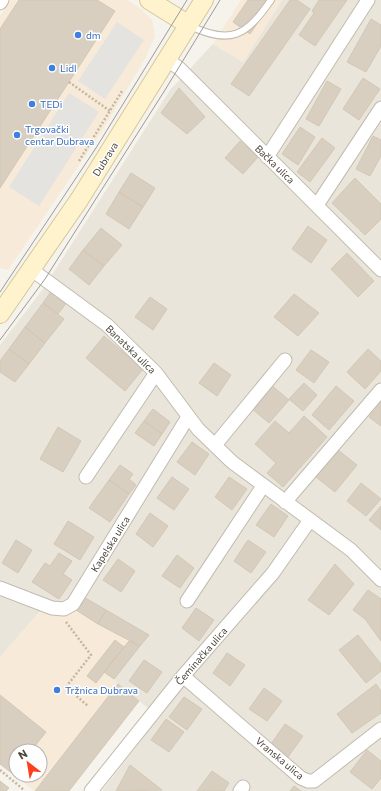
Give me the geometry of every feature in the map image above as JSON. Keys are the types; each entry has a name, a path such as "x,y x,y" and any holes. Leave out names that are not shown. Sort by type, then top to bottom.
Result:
{"main road":[{"path":"149,0 189,25"},
{"name":"Dubrava","path":"0,314 32,270 106,158 204,0"}],"street":[{"path":"267,157 368,0"},
{"name":"Bačka ulica","path":"167,60 182,71 381,270"},
{"path":"317,205 381,108"},
{"name":"Banatska ulica","path":"32,270 107,325 156,373 188,417 215,445 263,486 351,550 381,580"},
{"path":"215,445 285,360"},
{"path":"86,477 156,373"},
{"path":"285,502 381,390"},
{"name":"Kapelska ulica","path":"56,609 64,609 73,604 188,417"},
{"path":"187,601 263,486"},
{"name":"Čeminačka ulica","path":"91,791 183,676 273,573 310,520"},
{"path":"0,588 56,609"},
{"name":"Vranska ulica","path":"183,676 301,778 308,781 314,781 381,729"}],"lane":[{"path":"189,25 207,34 220,37 238,33 252,24 270,0"}],"path":[{"path":"69,82 110,110"},
{"path":"79,161 122,91"},
{"path":"56,609 91,655 66,687 88,706"},
{"path":"0,770 24,790"}],"shaded area":[{"path":"11,0 127,0 141,9 152,20 155,36 145,59 102,131 8,270 0,268 0,16"},
{"path":"241,0 282,0 243,62 213,44"},
{"path":"282,0 381,0 381,791 102,791 159,717 118,684 114,679 148,635 66,604 50,600 0,657 0,345 43,289 170,90 213,44 243,62"},
{"path":"117,22 144,40 105,99 78,81"},
{"path":"69,93 99,112 39,206 9,187"},
{"name":"Tržnica Dubrava","path":"82,596 149,635 114,679 118,684 48,773 48,743 37,743 46,732 0,695 0,657 40,612 65,613"},
{"name":"Tržnica Dubrava","path":"24,783 40,783 34,791"}],"building":[{"name":"Trgovački centar Dubrava","path":"19,0 97,0 115,11 0,188 0,29"},
{"path":"248,0 273,0 250,34 233,22"},
{"path":"290,0 297,0 310,9 249,96 231,84"},
{"path":"319,0 347,0 315,46 299,35 314,13 312,11"},
{"path":"371,19 381,25 381,46 366,72 347,62"},
{"path":"363,78 380,89 359,120 343,109"},
{"path":"327,81 341,89 319,126 306,119"},
{"path":"179,88 205,117 187,134 161,113"},
{"path":"300,127 315,137 298,165 282,154"},
{"path":"373,136 381,140 381,156 370,176 356,169"},
{"path":"322,138 335,148 310,182 297,172"},
{"path":"240,141 258,157 243,174 225,158"},
{"path":"131,173 155,188 143,207 119,192"},
{"path":"355,178 381,204 381,219 365,235 332,203"},
{"path":"119,192 143,207 129,229 106,214"},
{"path":"308,226 327,240 311,263 292,249"},
{"path":"101,228 122,245 104,266 83,250"},
{"path":"83,250 104,266 89,285 69,269"},
{"path":"347,253 374,281 358,297 331,269"},
{"path":"52,290 67,302 58,314 43,303"},
{"path":"294,294 319,313 298,336 274,317"},
{"path":"150,297 167,309 153,330 135,317"},
{"path":"43,303 64,319 45,343 25,327"},
{"path":"25,327 45,343 29,364 9,349"},
{"path":"104,336 143,369 125,391 86,358"},
{"path":"9,349 29,364 15,382 0,372 0,361"},
{"path":"368,349 381,361 381,371 365,389 347,372"},
{"path":"311,350 329,362 314,383 296,370"},
{"path":"214,363 231,375 217,396 199,383"},
{"path":"304,383 317,395 303,411 289,399"},
{"path":"270,384 289,400 269,423 251,408"},
{"path":"336,386 354,401 329,430 312,415"},
{"path":"381,402 381,426 369,417"},
{"path":"153,409 170,422 162,434 144,421"},
{"path":"304,416 327,437 283,487 267,473 276,463 255,444 275,421 289,433"},
{"path":"144,421 162,434 154,446 135,433"},
{"path":"58,427 81,441 63,472 40,459"},
{"path":"192,442 209,454 195,475 177,462"},
{"path":"338,450 357,465 335,492 316,477"},
{"path":"120,465 133,474 129,479 136,485 129,494 109,480"},
{"path":"172,477 189,489 174,510 157,498"},
{"path":"229,477 247,489 232,510 215,497"},
{"path":"109,480 129,494 110,522 89,508"},
{"path":"361,483 381,499 366,516 347,501"},
{"path":"271,504 288,516 274,537 256,525"},
{"path":"381,506 381,530 369,520"},
{"path":"150,513 168,526 153,547 136,534"},
{"path":"68,521 94,537 80,560 54,544"},
{"path":"16,540 32,550 18,573 2,563"},
{"path":"248,540 266,552 251,573 234,561"},
{"path":"59,553 72,561 63,574 72,580 59,599 32,582 45,563 50,566"},
{"path":"177,555 194,568 180,588 162,576"},
{"path":"118,559 135,571 121,592 103,580"},
{"path":"335,564 354,584 329,615 308,600"},
{"path":"368,590 381,599 381,641 365,619 353,610"},
{"path":"82,596 106,610 98,624 73,608"},
{"path":"196,608 214,620 199,641 182,628"},
{"path":"106,610 149,635 140,646 98,624"},
{"path":"358,635 381,664 381,671 366,683 339,650"},
{"path":"115,640 124,647 96,683 87,676"},
{"path":"129,641 140,646 114,679 104,672"},
{"path":"227,653 245,665 230,686 213,673"},
{"path":"144,660 162,672 147,693 129,681"},
{"path":"118,684 139,701 69,791 35,791 41,783 48,783 48,774"},
{"path":"376,684 381,691 381,713 352,733 337,714"},
{"path":"264,688 282,701 267,721 249,709"},
{"path":"0,695 46,732 37,743 8,743 8,770 0,764"},
{"path":"184,697 202,709 187,730 169,717"},
{"path":"166,719 184,732 169,752 151,740"},
{"path":"285,724 303,736 288,757 271,744"},
{"path":"367,750 381,761 381,778 372,789 350,772"},
{"path":"130,765 162,790 116,791"},
{"path":"212,771 229,783 224,791 197,791"},
{"path":"0,781 9,788 6,791 0,791"},
{"path":"294,786 301,791 290,791"}],"tram line":[{"path":"0,292 96,148 187,0"},
{"path":"0,340 45,279 165,90 220,0"}],"place":[{"name":"dm","path":"78,35"},
{"name":"Lidl","path":"52,68"},
{"name":"TEDi","path":"32,104"},
{"name":"Trgovački centar Dubrava","path":"17,135"},
{"name":"Tržnica Dubrava","path":"57,690"}]}
